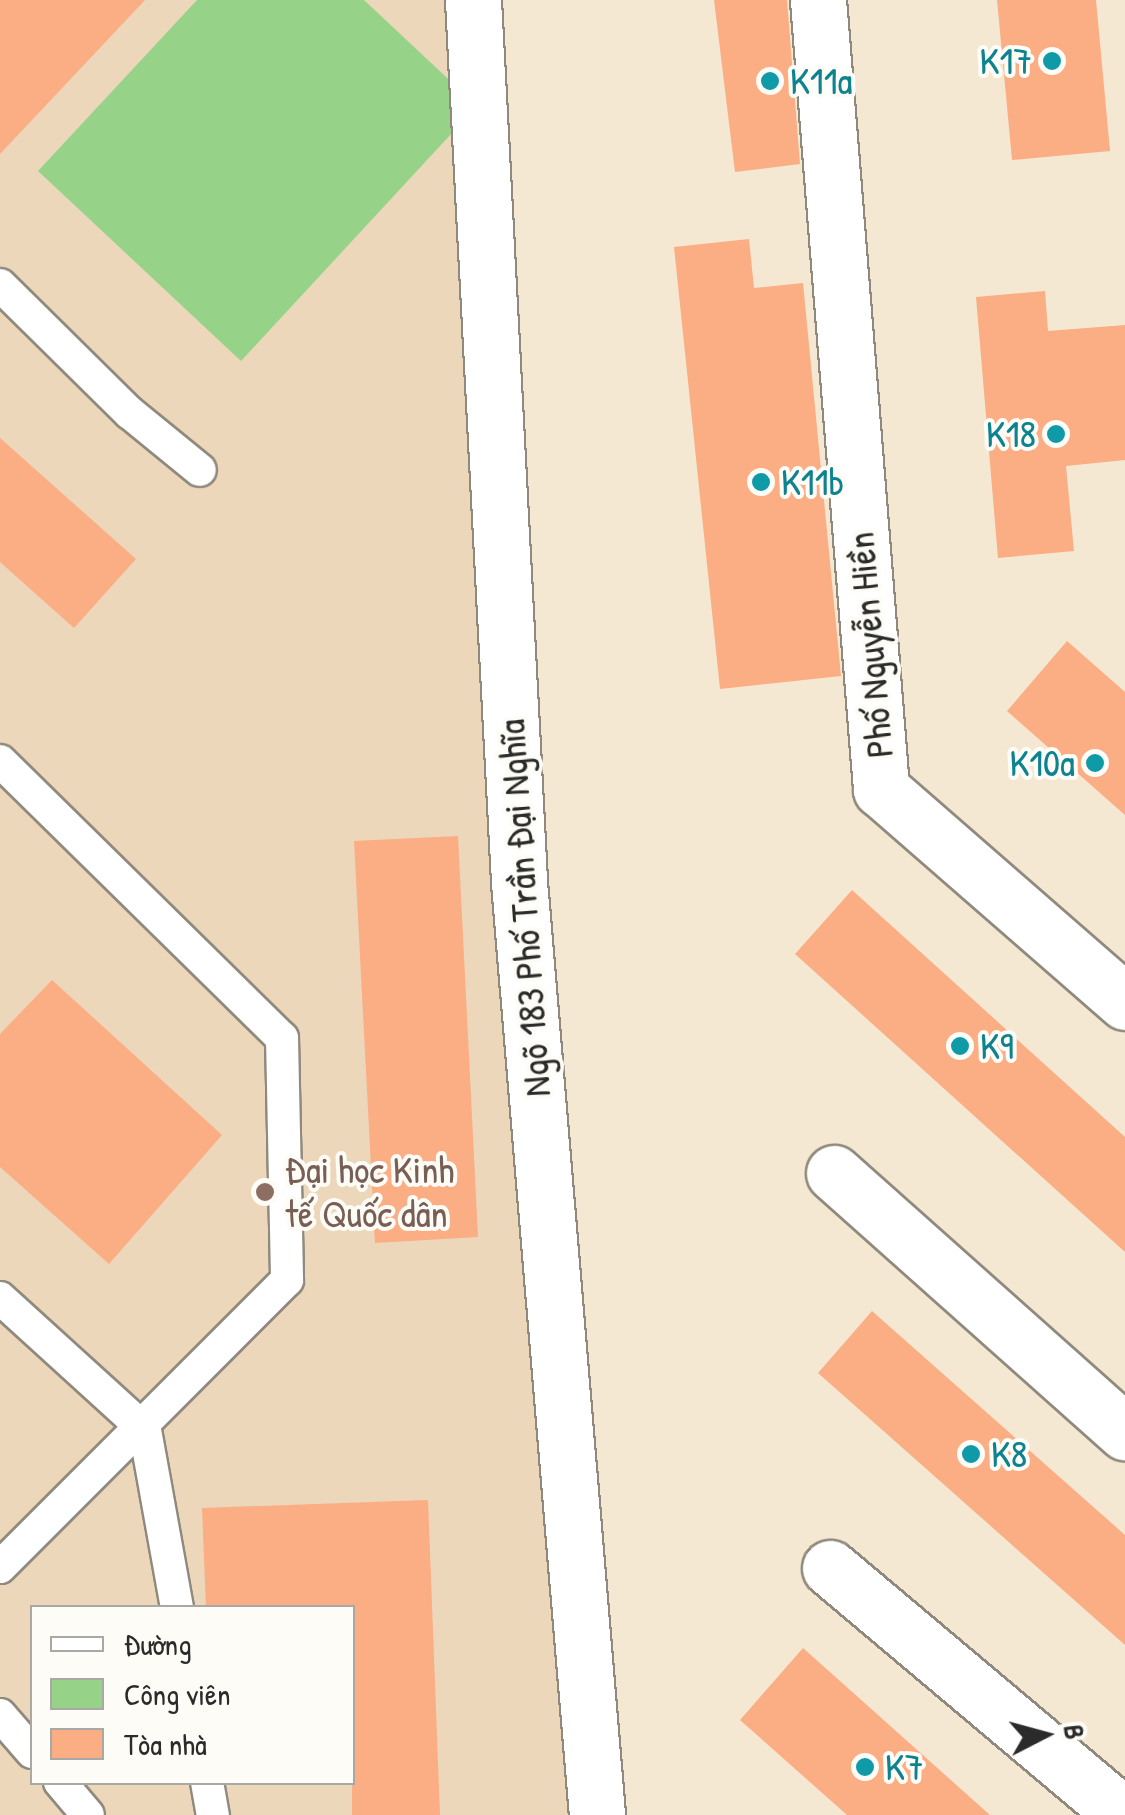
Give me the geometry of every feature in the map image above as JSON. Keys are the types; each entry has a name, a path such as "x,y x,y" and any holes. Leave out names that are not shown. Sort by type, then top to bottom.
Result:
{"street":[{"name":"Ngõ 183 Phố Trần Đại Nghĩa","path":"473,0 519,882 597,1815"},
{"name":"Phố Nguyễn Hiền","path":"818,0 881,789 1125,1002"},
{"path":"834,1173 1125,1432"},
{"path":"830,1568 1123,1815"}],"lane":[{"path":"0,285 130,413 200,470"},
{"path":"0,761 282,1038 287,1280 145,1430 0,1567"},
{"path":"0,1298 145,1430 176,1605"},
{"path":"0,1715 30,1750"},
{"path":"63,1785 88,1815"},
{"path":"208,1785 213,1815"}],"shaded area":[{"name":"Đại học Kinh tế Quốc dân","path":"0,0 451,0 572,1815 0,1815"}],"green space":[{"path":"197,0 364,0 477,106 241,361 38,171"}],"building":[{"path":"0,0 145,0 0,154"},
{"name":"K11a","path":"714,0 787,0 800,164 735,172"},
{"name":"K17","path":"997,0 1096,0 1110,151 1012,160"},
{"name":"K11b","path":"749,239 754,288 803,283 841,676 720,689 674,247"},
{"name":"K18","path":"1045,291 1048,331 1125,325 1125,460 1066,466 1074,551 998,558 976,297"},
{"path":"0,438 136,559 74,628 0,562"},
{"name":"K10a","path":"1067,641 1125,692 1125,815 1007,711"},
{"path":"458,836 478,1237 375,1243 354,841"},
{"name":"K9","path":"852,890 1125,1137 1125,1252 795,954"},
{"path":"52,980 222,1135 109,1264 0,1167 0,1034"},
{"name":"K8","path":"872,1311 1125,1535 1125,1645 818,1373"},
{"path":"428,1500 440,1815 352,1815 355,1605 206,1605 202,1508"},
{"name":"K7","path":"803,1648 990,1815 847,1815 740,1720"}],"place":[{"name":"K17","path":"1052,61"},
{"name":"K11a","path":"770,81"},
{"name":"K18","path":"1056,434"},
{"name":"K11b","path":"761,482"},
{"name":"K10a","path":"1095,763"},
{"name":"K9","path":"960,1046"},
{"name":"Đại học Kinh tế Quốc dân","path":"265,1192"},
{"name":"K8","path":"971,1454"},
{"name":"K7","path":"865,1767"}]}
